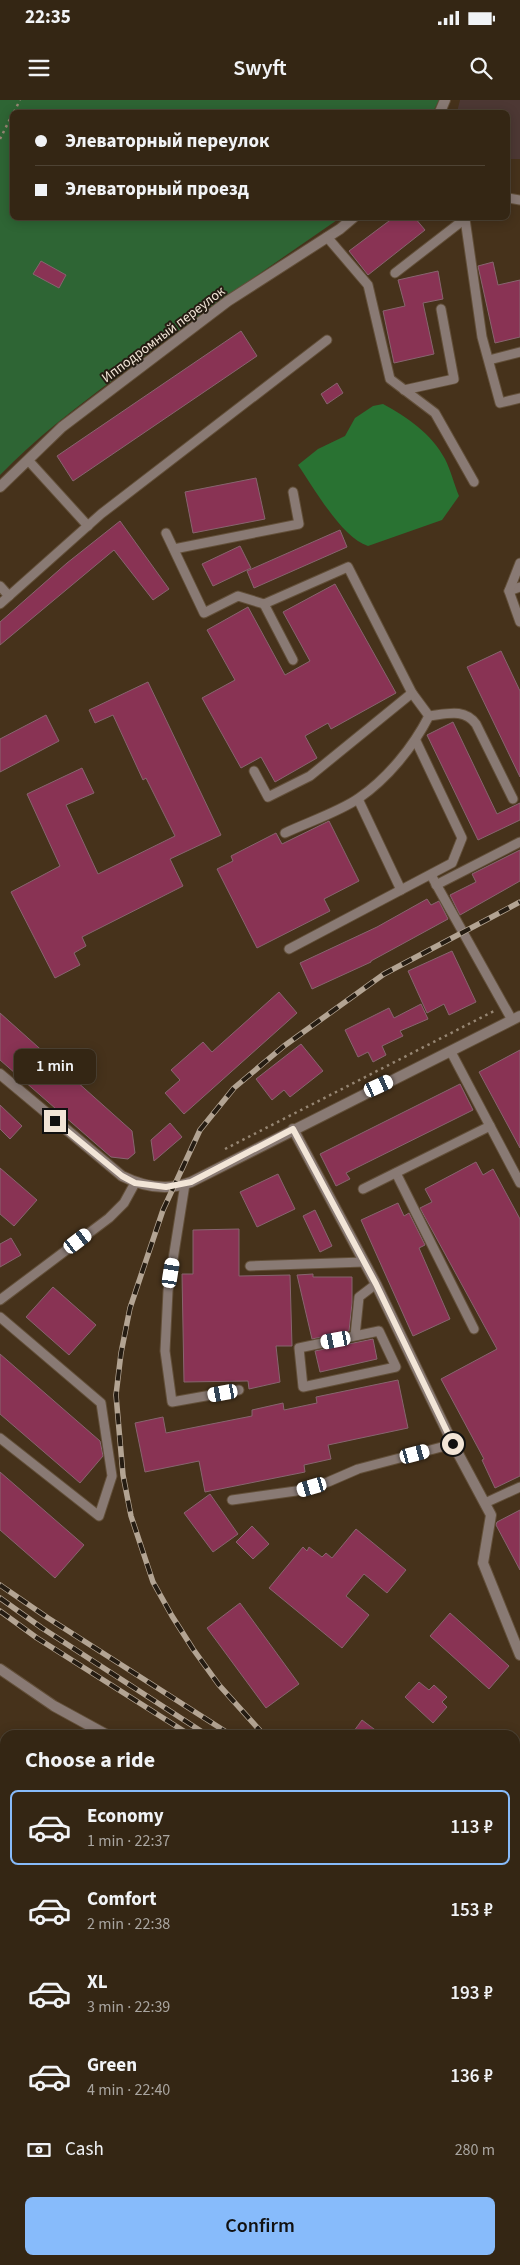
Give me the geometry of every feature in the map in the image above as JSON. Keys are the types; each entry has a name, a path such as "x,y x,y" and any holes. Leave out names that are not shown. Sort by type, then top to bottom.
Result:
{"street":[{"name":"Ипподромный переулок","path":"0,486 62,427 228,301 350,220"},
{"path":"0,1074 110,1168 135,1183 166,1187 185,1184 452,1052 516,1018"},
{"path":"293,1129 376,1284 453,1444 491,1515 483,1563 520,1655"},
{"path":"0,1669 54,1706 98,1730"}],"lane":[{"path":"396,273 463,220"},
{"path":"466,220 482,337 500,404 520,398"},
{"path":"327,237 368,285 390,378 435,414 474,482"},
{"path":"404,390 454,379 441,309"},
{"path":"0,604 88,526 327,340"},
{"path":"489,360 520,352"},
{"path":"28,460 88,526"},
{"path":"174,549 300,524 293,492"},
{"path":"166,532 204,612 238,596 264,604 348,567 412,693 429,716"},
{"path":"520,563 509,590 520,622"},
{"path":"0,586 9,596"},
{"path":"509,590 520,587"},
{"path":"264,604 293,660"},
{"path":"254,771 268,797 310,776 412,693"},
{"path":"429,716 462,713 470,716 476,724 513,799"},
{"path":"285,833 358,799 387,774 416,741 429,716"},
{"path":"289,949 452,863 462,838 416,741"},
{"path":"358,799 401,890"},
{"path":"436,885 520,842"},
{"path":"430,875 504,1006 516,1018"},
{"path":"452,1052 520,1183"},
{"path":"363,1189 490,1126"},
{"path":"396,1173 474,1329"},
{"path":"0,1300 110,1218 124,1203 135,1183"},
{"path":"185,1184 168,1291 165,1351 172,1402 239,1390"},
{"path":"250,1266 364,1262"},
{"path":"355,1336 359,1297 376,1284"},
{"path":"0,1317 101,1403 112,1476 99,1516 0,1438"},
{"path":"379,1331 396,1367 303,1387 299,1348 355,1336 379,1331"},
{"path":"232,1500 296,1491 328,1482 358,1469 453,1444"},
{"path":"485,1503 520,1487"}],"path":[{"path":"0,140 10,120"},
{"path":"223,1150 504,1006"}],"shaded area":[{"path":"460,100 520,100 520,159 510,159 510,110 458,110"}],"green space":[{"path":"0,100 439,100 434,110 10,110 10,220 337,220 144,356 42,436 0,475"},
{"path":"383,404 418,427 440,450 459,496 442,520 368,546 358,541 339,523 320,499 298,465 318,449 345,436 355,418 373,406"}],"building":[{"path":"390,220 417,220 425,230 368,275 349,251"},
{"path":"41,261 66,275 59,288 33,274"},
{"path":"493,262 498,285 520,280 520,337 495,343 478,266"},
{"path":"438,271 443,299 423,303 434,354 394,363 383,311 405,306 398,280"},
{"path":"241,331 257,356 73,481 57,456"},
{"path":"337,383 343,393 327,404 321,394"},
{"path":"256,478 265,519 193,533 185,492"},
{"path":"120,521 169,589 153,600 114,550 0,645 0,622 67,563"},
{"path":"340,530 347,547 254,588 247,571"},
{"path":"240,546 251,568 213,586 202,564"},
{"path":"335,584 396,693 331,729 328,723 305,736 317,758 275,782 261,757 241,768 202,698 235,680 207,630 248,607 285,675 310,661 283,612"},
{"path":"501,651 520,691 520,777 467,667"},
{"path":"148,682 221,835 170,859 183,886 82,937 86,946 74,953 80,965 55,978 11,892 60,866 27,794 82,768 94,793 66,805 98,874 175,836 146,778 143,780 113,715 95,723 89,710"},
{"path":"46,715 59,741 0,772 0,739"},
{"path":"453,722 497,814 520,803 520,820 478,840 427,735"},
{"path":"329,821 359,881 324,899 330,911 257,948 217,869 233,861 231,856 276,833 282,844"},
{"path":"520,850 520,881 460,915 450,895 476,882 472,874"},
{"path":"427,899 431,905 439,901 448,919 371,962 312,989 300,963 377,927"},
{"path":"452,951 476,1002 449,1015 444,1004 427,1013 408,971"},
{"path":"279,992 297,1013 184,1114 165,1093 180,1080 171,1070 203,1042 212,1052"},
{"path":"421,1004 428,1019 400,1031 403,1036 382,1046 386,1055 373,1062 368,1052 358,1057 345,1030 389,1008 394,1018"},
{"path":"0,1013 132,1131 135,1153 128,1159 111,1157 0,1060"},
{"path":"301,1044 323,1071 290,1097 284,1090 272,1100 256,1079"},
{"path":"520,1050 520,1148 479,1072"},
{"path":"460,1084 473,1110 346,1173 350,1179 336,1186 320,1154"},
{"path":"0,1105 22,1126 10,1139 0,1129"},
{"path":"170,1123 182,1137 154,1161 151,1140"},
{"path":"476,1162 483,1175 493,1169 520,1219 520,1476 495,1488 482,1460 484,1459 441,1379 497,1349 420,1208 432,1202 425,1189"},
{"path":"0,1168 37,1200 14,1226 0,1214"},
{"path":"278,1174 295,1209 257,1227 240,1192"},
{"path":"398,1203 404,1216 409,1213 425,1245 419,1248 450,1319 413,1336 361,1220"},
{"path":"315,1210 332,1246 320,1252 303,1216"},
{"path":"239,1229 239,1276 290,1275 292,1346 276,1346 280,1382 249,1389 248,1381 184,1382 182,1274 193,1274 193,1230"},
{"path":"11,1238 21,1255 0,1267 0,1244"},
{"path":"313,1274 313,1277 352,1277 349,1331 312,1339 297,1275"},
{"path":"53,1287 96,1325 69,1355 26,1317"},
{"path":"373,1339 377,1359 320,1372 315,1351"},
{"path":"0,1354 100,1441 103,1456 80,1483 0,1414"},
{"path":"398,1380 408,1428 328,1445 331,1459 304,1465 305,1472 205,1492 199,1461 145,1472 135,1423 163,1417 166,1433 252,1416 252,1410 283,1403 284,1410 317,1403 316,1397"},
{"path":"0,1472 84,1545 55,1578 0,1530"},
{"path":"210,1494 238,1534 213,1552 184,1513"},
{"path":"520,1510 520,1570 496,1525 497,1522"},
{"path":"252,1526 269,1544 253,1559 236,1542"},
{"path":"356,1529 406,1570 387,1593 364,1574 346,1596 369,1615 342,1648 269,1588 303,1547 307,1551 309,1547 322,1557 326,1553 332,1558"},
{"path":"240,1603 299,1684 266,1708 207,1628"},
{"path":"450,1613 509,1666 489,1689 430,1636"},
{"path":"419,1682 429,1690 434,1685 447,1697 442,1702 447,1707 433,1723 405,1697"},
{"path":"362,1720 375,1730 355,1730"}],"railway":[{"path":"260,1730 219,1685 172,1616 153,1582 131,1516 123,1475 116,1395 121,1353 130,1308 163,1210 200,1130 234,1088 284,1046 384,974 520,902"},
{"path":"0,1585 48,1618 223,1730"},
{"path":"0,1598 42,1628 199,1730"},
{"path":"0,1611 37,1638 182,1730"}],"route":[{"path":"55,1121 122,1176 135,1183 166,1187 191,1182 293,1129 376,1284 453,1444"}]}
